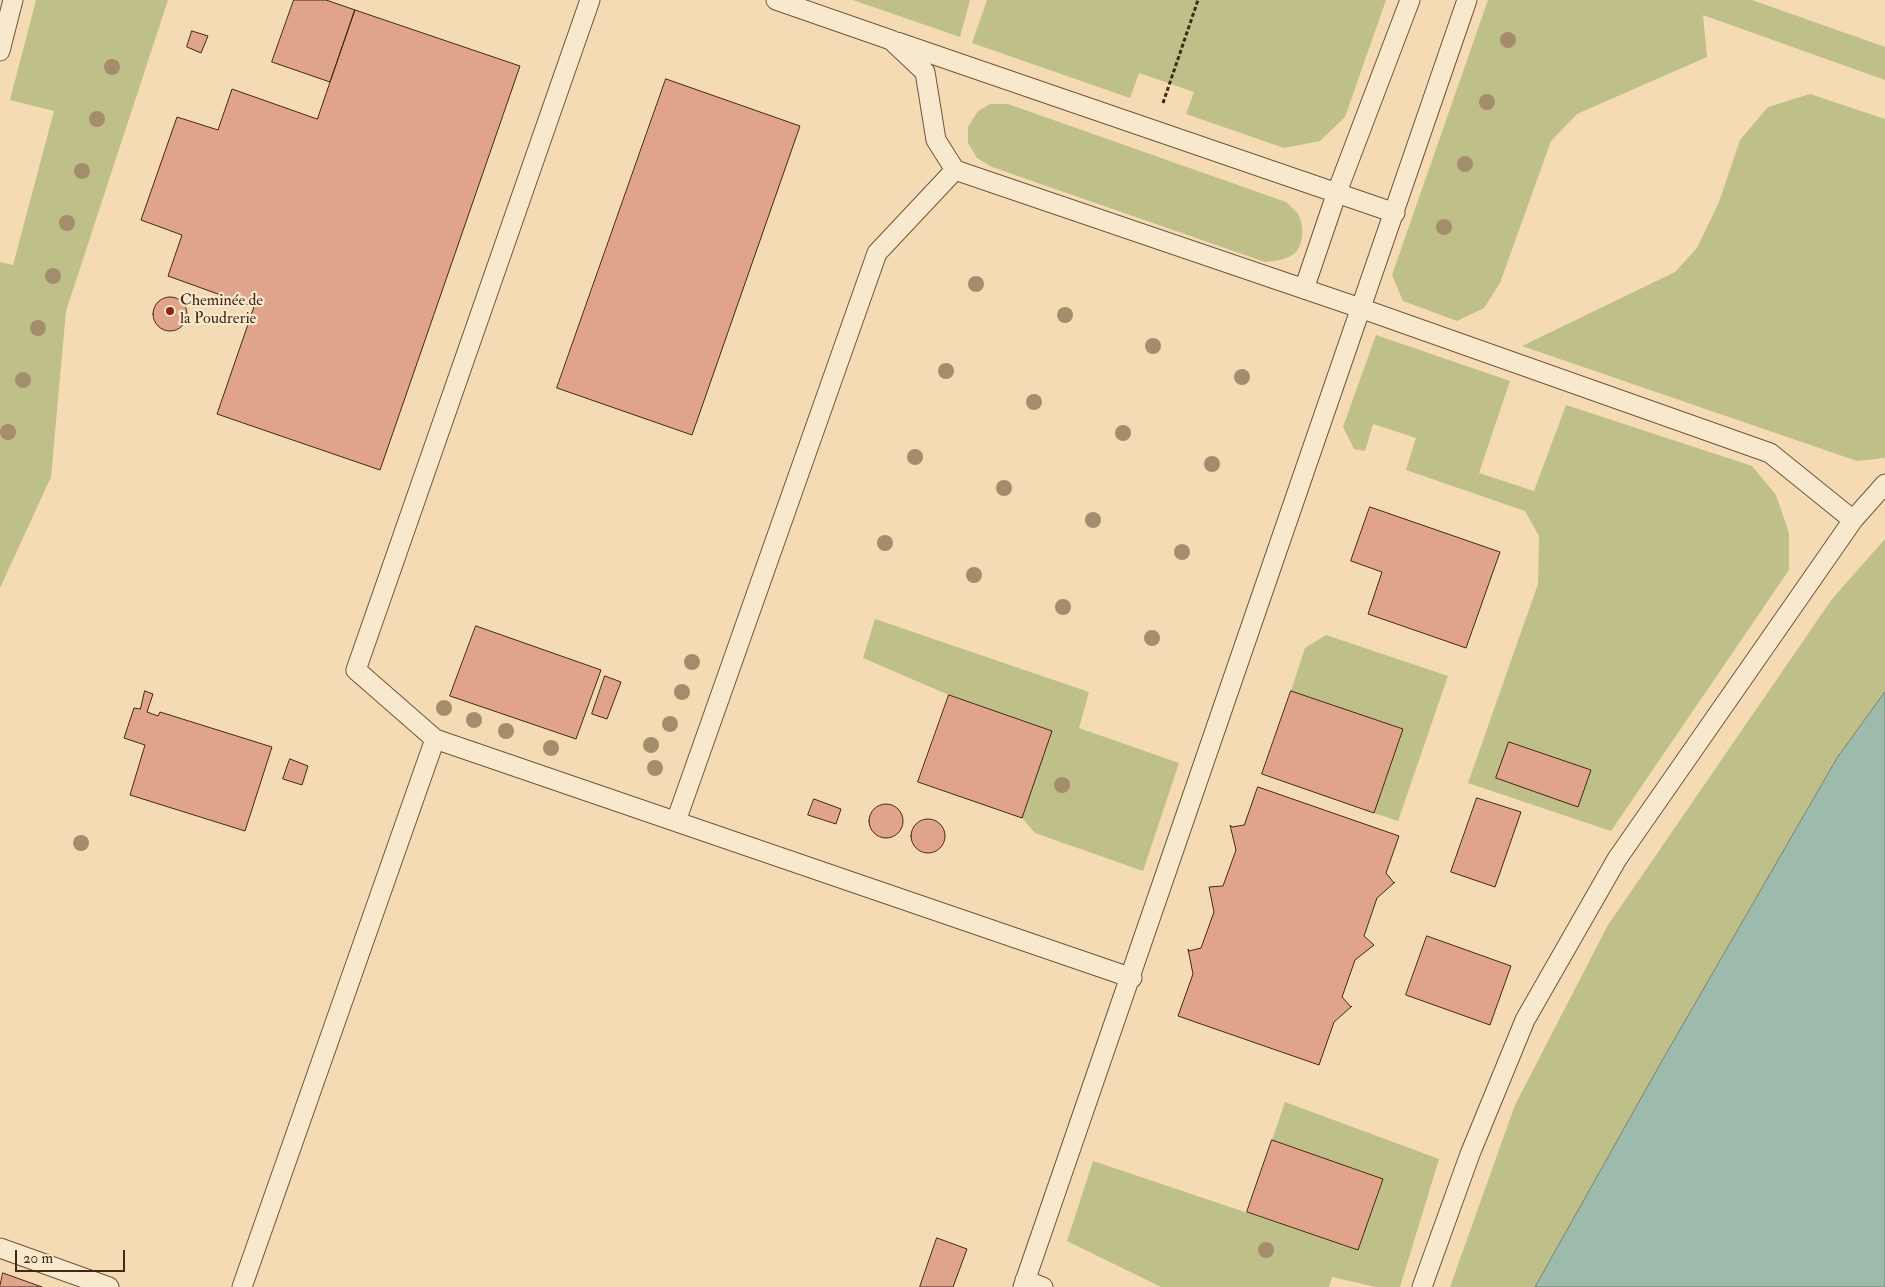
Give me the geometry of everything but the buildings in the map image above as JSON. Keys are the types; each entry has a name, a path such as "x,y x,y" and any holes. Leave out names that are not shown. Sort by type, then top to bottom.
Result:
{"lane":[{"path":"0,51 14,0"},
{"path":"590,0 356,670 435,739 1132,978"},
{"path":"776,0 1395,213"},
{"path":"1304,289 1337,192 1410,0"},
{"path":"1043,1287 1024,1283 1132,978 1363,309 1467,0"},
{"path":"892,40 925,72 936,140 955,170 1363,309 1770,453 1853,520"},
{"path":"676,821 877,253 955,170"},
{"path":"1422,1287 1470,1154 1525,1020 1617,859 1853,520 1885,484"},
{"path":"242,1287 435,739"},
{"path":"0,1248 109,1287"}],"path":[{"path":"1154,129 1198,0"}],"green space":[{"path":"36,0 168,0 66,311 51,477 0,588 0,262 13,265 54,111 10,100"},
{"path":"853,0 970,0 960,37"},
{"path":"987,0 1386,0 1345,117 1320,141 1284,148 1186,114 1194,92 1139,73 1130,98 972,43"},
{"path":"1488,0 1752,0 1885,47 1885,80 1703,15 1707,57 1577,114 1551,141 1500,283 1484,308 1457,321 1403,301 1392,275"},
{"path":"1810,94 1885,119 1885,458 1857,461 1522,346 1675,272 1697,248 1719,202 1740,140 1768,107"},
{"path":"990,104 1008,104 1286,202 1300,218 1301,244 1293,255 1277,261 1265,262 992,167 977,158 968,143 968,127 978,111"},
{"path":"1376,335 1510,381 1479,473 1534,491 1566,405 1752,466 1776,495 1789,533 1789,570 1611,831 1468,783 1538,584 1539,536 1525,511 1406,470 1416,438 1373,424 1365,451 1354,449 1343,427"},
{"path":"1885,539 1885,692 1837,758 1663,1059 1535,1287 1450,1287 1515,1105 1608,925 1832,599"},
{"path":"875,619 1089,692 1079,728 1179,763 1143,871 1035,833 1022,818 1051,731 949,695 863,658"},
{"path":"1326,635 1448,676 1398,821 1374,813 1403,729 1291,691 1305,648"},
{"path":"1285,1102 1439,1159 1400,1287 1376,1287 1332,1277 1329,1287 1161,1287 1067,1241 1093,1161 1358,1250 1383,1179 1272,1140"}],"shaded area":[{"path":"1885,692 1885,1287 1535,1287 1663,1059 1837,758"}],"place":[{"name":"Cheminée de la Poudrerie","path":"170,311"}]}
